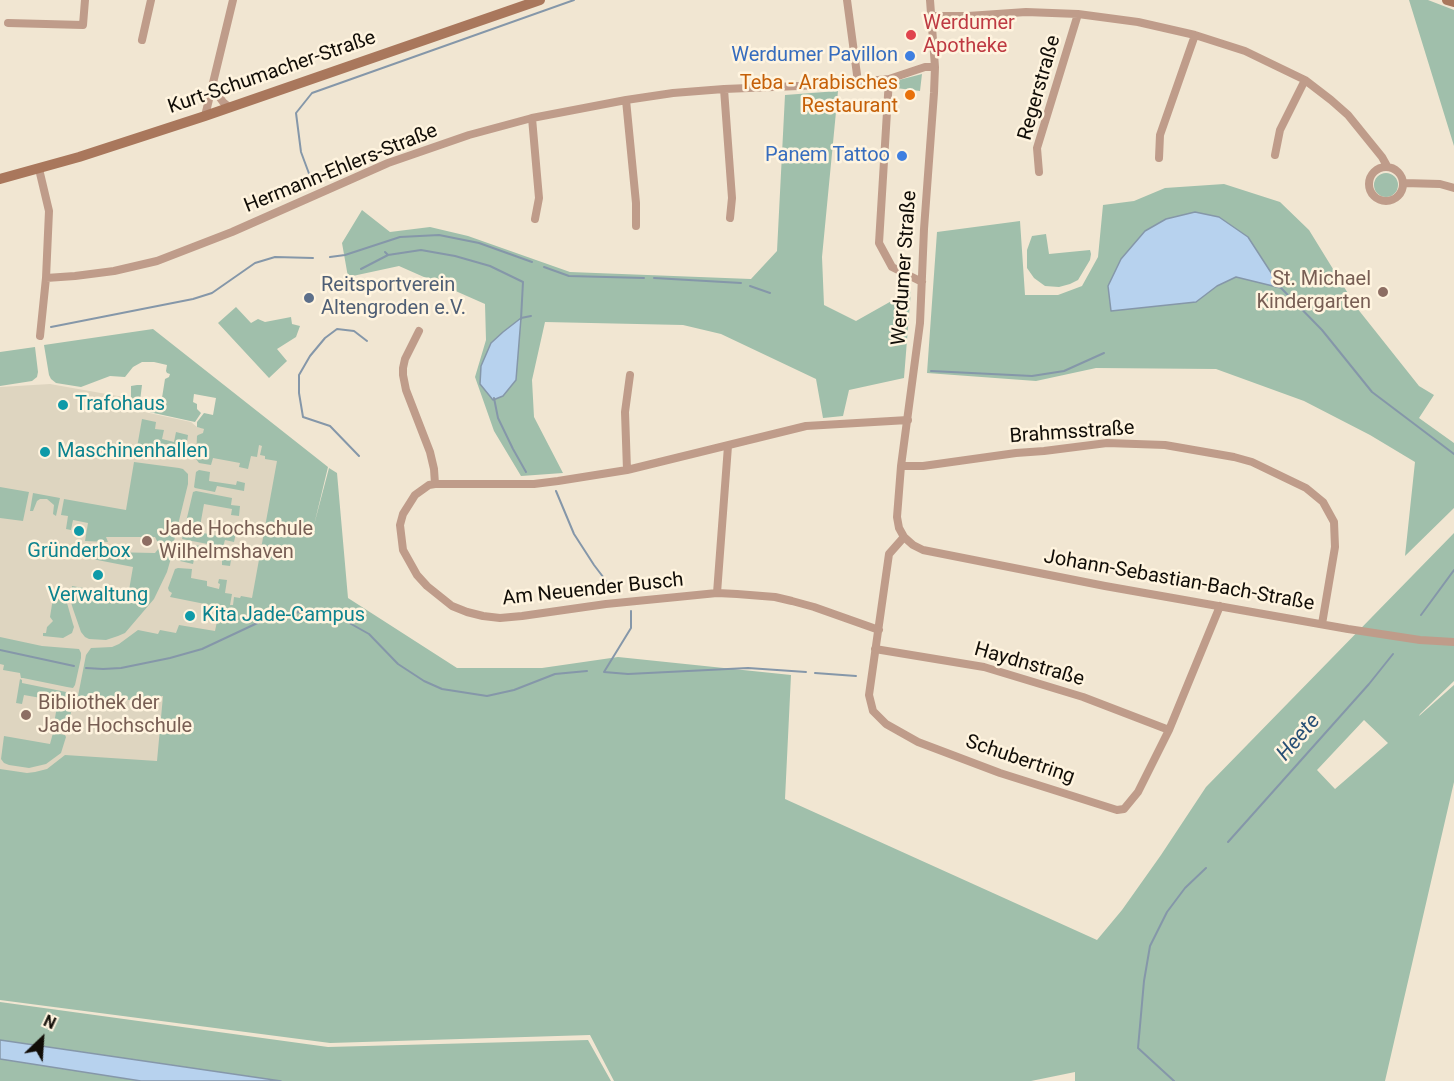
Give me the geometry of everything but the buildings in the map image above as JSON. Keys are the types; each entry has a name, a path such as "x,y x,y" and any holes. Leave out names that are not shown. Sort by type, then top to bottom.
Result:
{"street":[{"path":"8,23 83,25 85,0"},
{"path":"142,40 152,0"},
{"path":"205,116 233,0"},
{"name":"Kurt-Schumacher-Straße","path":"0,179 39,169 205,116 540,0"},
{"path":"848,0 858,82"},
{"name":"Werdumer Straße","path":"904,537 897,517 901,466 920,323 935,67 930,0"},
{"path":"1447,0 1454,2"},
{"path":"932,16 1026,12 1078,14 1138,22 1195,35 1245,51 1305,80 1331,100 1348,116 1387,166"},
{"name":"Regerstraße","path":"1039,172 1037,148 1078,14"},
{"path":"1159,158 1160,135 1195,35"},
{"name":"Hermann-Ehlers-Straße","path":"46,278 114,272 156,261 232,232 388,163 469,135 532,118 673,93 889,79 926,67 935,67"},
{"path":"889,79 879,243 892,267 922,282"},
{"path":"1275,155 1280,130 1305,80"},
{"path":"213,88 229,107"},
{"path":"724,89 732,198 730,218"},
{"path":"626,100 636,203 636,226"},
{"path":"532,118 539,198 535,219"},
{"path":"1387,166 1400,174 1404,183 1400,194 1391,200 1382,200 1373,195 1369,185 1372,174 1381,167 1387,166"},
{"path":"39,169 49,212 40,336"},
{"name":"Kurt-Schumacher-Straße","path":"0,185 15,176"},
{"path":"1404,183 1440,184 1454,188"},
{"path":"419,331 405,359 403,375 406,390 430,452 435,484 534,484 627,470 806,426 908,420"},
{"path":"627,470 625,412 630,375"},
{"name":"Brahmsstraße","path":"901,466 923,466 1107,443 1165,445 1252,462 1306,488 1323,502 1334,522 1335,547 1322,624"},
{"path":"717,593 728,446"},
{"name":"Am Neuender Busch","path":"435,484 422,489 415,495 403,514 400,525 403,550 417,575 427,586 452,606 467,612 500,618 717,593 792,601 879,630"},
{"name":"Johann-Sebastian-Bach-Straße","path":"904,537 923,550 1105,586 1348,629 1420,640 1454,642"},
{"name":"Schubertring","path":"904,537 889,554 869,695 873,711 886,724 918,742 1000,772 1117,810 1124,808 1138,792 1168,730 1220,606"},
{"name":"Haydnstraße","path":"875,649 984,667 1083,697 1168,730"}],"shaded area":[{"name":"Jade Hochschule Wilhelmshaven","path":"50,384 129,398 140,411 191,422 197,427 296,449 276,611 164,769 0,794 0,387"}],"green space":[{"path":"1409,0 1428,0 1454,10 1454,146"},
{"path":"922,74 920,91 896,88 899,80"},
{"path":"838,91 822,257 824,305 856,321 911,290 904,378 849,390 843,416 823,418 816,379 721,334 683,325 545,322 532,380 534,417 563,473 521,476 494,431 475,377 486,340 485,304 399,266 348,277 342,243 362,210 390,232 430,227 468,236 570,272 751,279 777,251 785,95"},
{"path":"1386,173 1394,177 1398,185 1394,193 1386,197 1378,193 1374,185 1378,177"},
{"path":"1224,184 1280,202 1309,230 1357,308 1419,386 1434,395 1419,418 1454,443 1454,508 1405,556 1415,462 1370,435 1304,401 1216,369 1096,368 1036,381 927,373 937,232 1020,221 1025,295 1058,295 1082,286 1098,257 1103,205 1134,201 1165,188"},
{"path":"1046,234 1049,254 1090,250 1090,260 1078,280 1059,287 1045,286 1034,278 1027,268 1027,250 1032,236"},
{"path":"236,307 251,323 258,319 265,322 291,317 292,324 300,326 296,337 277,349 287,361 269,378 218,323"},
{"path":"153,329 328,467 314,525 329,468 337,473 348,598 457,668 542,668 618,657 791,675 785,799 1097,940 1122,910 1206,787 1454,533 1454,681 1419,716 1454,685 1454,782 1385,1081 1075,1081 1075,1072 1031,1081 614,1081 590,1035 330,1043 0,1000 0,769 35,772 47,769 65,755 157,761 163,696 110,702 78,696 86,655 91,648 112,647 119,644 138,630 158,634 160,630 176,633 179,625 215,631 220,607 170,597 172,593 168,588 175,569 192,569 191,578 207,581 207,586 219,589 219,579 227,580 225,593 232,594 230,605 233,605 234,597 252,598 277,461 265,459 265,456 260,455 262,446 259,445 257,457 251,456 248,469 239,467 240,463 213,458 211,465 199,463 196,459 197,436 203,433 204,429 197,427 197,422 204,413 213,415 216,398 194,394 193,402 197,404 197,409 201,413 195,422 140,410 131,401 131,386 142,385 140,401 161,404 165,379 170,374 166,371 167,365 142,362 133,367 125,377 110,376 81,387 56,383 49,375 44,345","holes":["1364,720 1388,743 1335,789 1317,770"]},
{"path":"35,347 37,377 32,381 0,386 0,352"},
{"path":"142,419 156,422 155,429 164,430 162,439 174,442 176,432 188,435 186,449 172,455 174,445 165,444 163,454 136,453"},
{"path":"134,462 179,468 188,474 188,484 174,541 158,543 155,537 106,537 108,542 85,541 88,523 73,520 71,530 66,529 68,516 61,515 64,499 126,510"},
{"path":"199,470 210,472 209,481 236,485 237,481 245,483 244,491 217,486 215,492 195,488 196,472"},
{"path":"0,487 29,492 23,521 0,518"},
{"path":"193,492 232,498 231,505 240,506 239,516 231,515 232,509 204,504 199,532 226,538 228,531 236,533 234,542 225,540 223,547 182,539"},
{"path":"33,493 60,498 56,516 53,514 54,505 47,499 37,501 33,511 30,511"},
{"path":"182,543 206,547 204,554 231,560 230,566 222,565 222,560 195,555 193,564 180,561"},
{"path":"108,547 106,552 155,553 162,548 168,550 171,558 154,599 125,633 106,640 89,639 81,632 73,609 70,599 72,586 128,596 133,567 77,556 78,552 85,548"},
{"path":"53,598 67,603 74,627 72,633 63,638 43,636 53,621 50,617"},
{"path":"0,637 42,646 79,649 81,658 73,688 21,678 20,673 3,670 4,665 0,664"},
{"path":"20,679 22,683 71,693 72,705 68,705 67,711 71,712 68,730 53,729 58,701 24,695 22,704 16,703"},
{"path":"53,733 66,737 61,753 46,764 29,768 9,765 1,759 4,736 50,744"},
{"path":"0,1002 328,1047 588,1040 611,1081 281,1081 0,1040"},
{"path":"0,1059 141,1081 0,1081"}],"water":[{"path":"1195,212 1219,217 1248,237 1281,288 1236,277 1217,286 1196,302 1111,311 1108,286 1121,259 1145,231 1166,219"},
{"path":"521,318 516,380 503,396 493,400 480,384 481,366 491,343"},
{"path":"0,1040 281,1081 141,1081 0,1059"}],"waterway":[{"path":"311,179 301,152 296,113 312,93 574,0"},
{"path":"330,257 345,255 400,237 439,235 479,243 532,262"},
{"path":"385,252 388,255 421,250 455,256 490,266 523,282 521,319"},
{"path":"361,269 388,255"},
{"path":"51,327 193,299 212,293 255,263 275,257 313,258"},
{"path":"544,267 569,276 644,278"},
{"path":"654,278 741,283"},
{"path":"750,286 770,293"},
{"path":"1281,288 1322,330 1372,392 1454,454"},
{"path":"521,318 531,316"},
{"path":"359,456 330,426 303,417 299,375 310,356 325,338 337,329 354,331 367,341"},
{"path":"931,371 1032,376 1064,371 1104,353"},
{"path":"494,398 498,418 526,472"},
{"path":"556,491 574,534 613,590"},
{"name":"Heete","path":"1421,615 1454,570"},
{"path":"86,668 121,668 170,658 202,649 266,619 313,609"},
{"path":"321,610 369,634 398,664 424,681 442,689 487,696 514,690 555,674 587,671"},
{"path":"631,611 631,628 604,672 628,674 748,668 806,672"},
{"path":"0,650 74,666"},
{"name":"Heete","path":"1228,842 1393,654"},
{"path":"815,673 856,676"},
{"name":"Heete","path":"1174,1081 1138,1048 1144,981 1150,946 1167,912 1185,888 1206,868"}],"place":[{"name":"Werdumer Apotheke","path":"911,35"},
{"name":"Werdumer Pavillon","path":"910,56"},
{"name":"Teba - Arabisches Restaurant","path":"910,95"},
{"name":"Panem Tattoo","path":"902,156"},
{"name":"St. Michael Kindergarten","path":"1383,292"},
{"name":"Reitsportverein Altengroden e.V.","path":"309,298"},
{"name":"Trafohaus","path":"63,405"},
{"name":"Maschinenhallen","path":"45,452"},
{"name":"Gründerbox","path":"79,531"},
{"name":"Jade Hochschule Wilhelmshaven","path":"147,541"},
{"name":"Verwaltung","path":"98,575"},
{"name":"Kita Jade-Campus","path":"190,616"},
{"name":"Bibliothek der Jade Hochschule","path":"26,715"}]}
